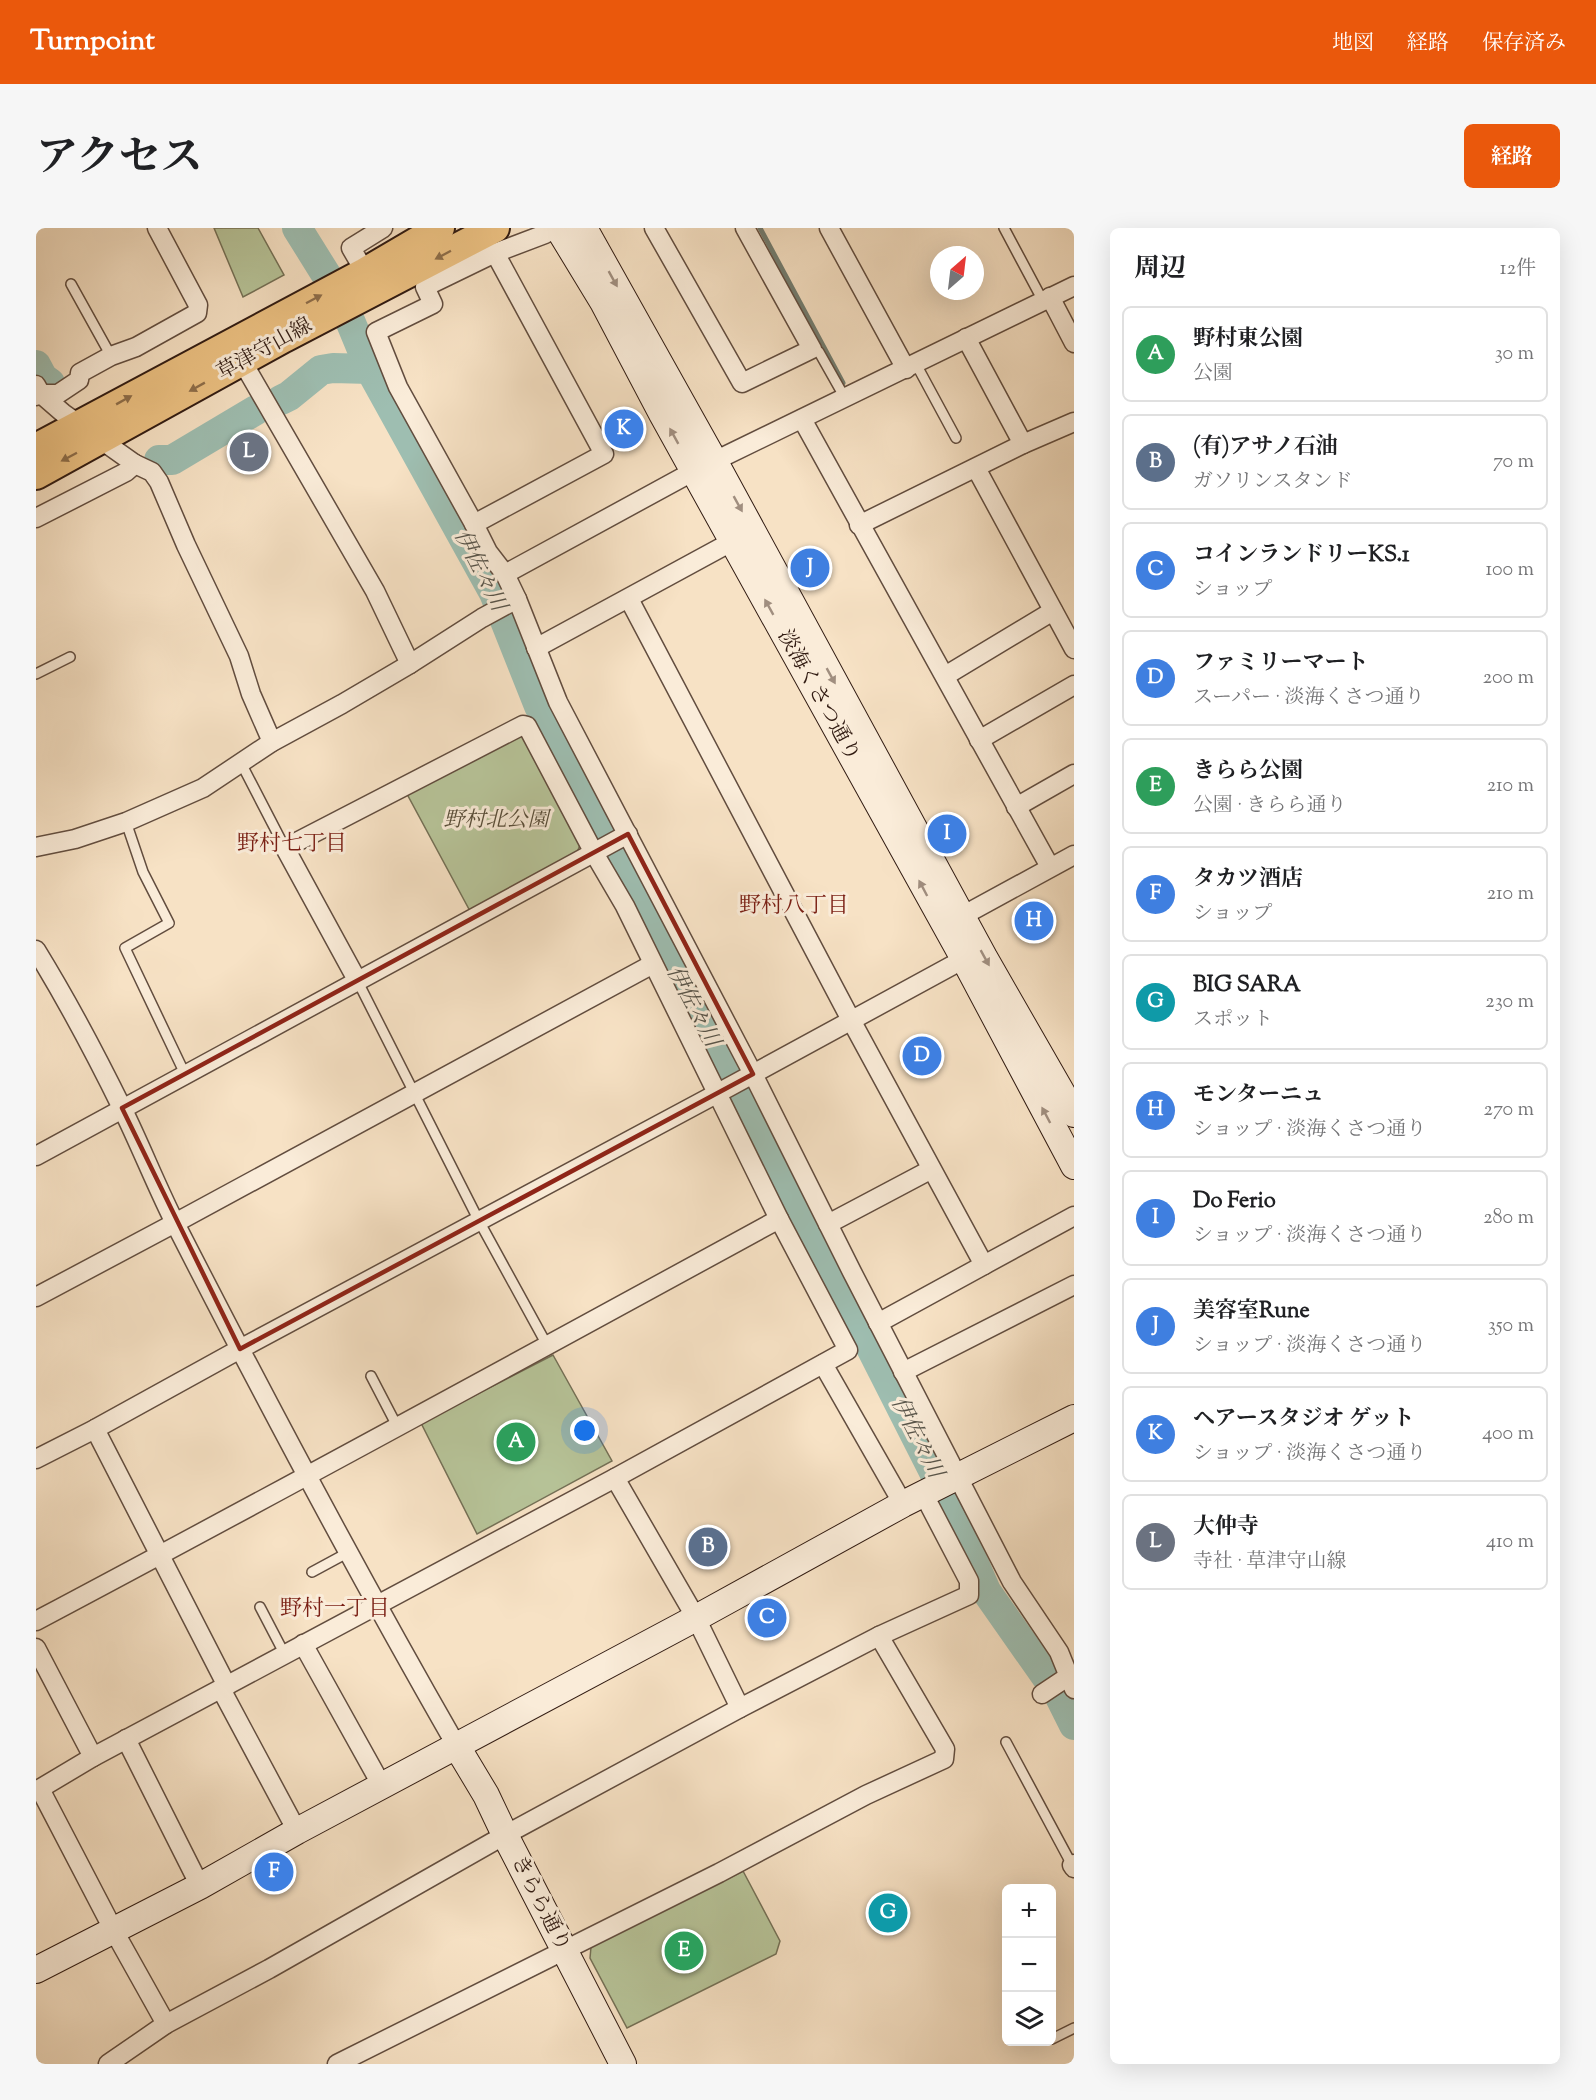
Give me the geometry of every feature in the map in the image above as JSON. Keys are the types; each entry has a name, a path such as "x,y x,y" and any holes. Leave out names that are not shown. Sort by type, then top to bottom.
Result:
{"main road":[{"name":"草津守山線","path":"36,475 91,432 279,330 361,282 440,228"},
{"name":"草津守山線","path":"361,282 495,241"},
{"name":"草津守山線","path":"36,448 91,432 242,362 279,330"}],"street":[{"path":"38,392 58,394 79,380 80,374 111,356 136,347 197,313 198,305 157,228"},
{"path":"361,282 351,248 383,228"},
{"name":"淡海くさつ通り","path":"584,228 705,467 953,921 964,959 1074,1166"},
{"path":"654,228 742,383 812,349 745,228"},
{"path":"829,228 911,366"},
{"path":"551,231 495,241 425,287 433,303 376,332 398,387 489,552 505,574 558,702 753,1074 903,1372 1012,1582 1059,1652 1072,1682 1042,1694"},
{"name":"淡海くさつ通り","path":"551,231 603,302 705,467 733,541 953,921 1074,1114"},
{"path":"474,524 604,454 495,241"},
{"path":"505,574 705,467 1074,286"},
{"path":"1047,299 1074,343"},
{"path":"966,338 1023,444"},
{"path":"242,362 375,591 410,664"},
{"path":"38,392 135,464 152,472 159,482 239,656 251,694 272,742"},
{"path":"802,419 1050,867"},
{"path":"859,525 1023,444 1073,426"},
{"path":"36,518 126,472 135,464"},
{"path":"976,468 1074,649"},
{"path":"536,648 733,541"},
{"path":"36,847 75,839 126,822 203,788 272,742 410,664 482,618 517,599"},
{"path":"628,599 930,1170 984,1265"},
{"path":"945,676 1053,611"},
{"path":"979,740 1074,685"},
{"path":"166,2024 38,1790 93,1757 224,1688 284,1653 615,1478 848,1350 779,1219 597,851 527,726 523,725 285,848 357,980"},
{"path":"1016,807 1074,774"},
{"path":"36,1156 628,834"},
{"path":"953,921 1074,855"},
{"path":"36,950 61,990 122,1108 175,1223 240,1349 376,1605 456,1745"},
{"path":"38,1453 95,1429 964,959"},
{"path":"36,1297 653,964"},
{"path":"828,1224 930,1170"},
{"path":"878,1323 1074,1216"},
{"path":"36,1621 309,1476 779,1219"},
{"path":"903,1372 1074,1285"},
{"path":"108,2064 166,2024 269,1969 504,1835 740,1707 879,1636 969,1595 969,1581 824,1364"},
{"path":"36,1970 200,1886 297,1831 696,1618 913,1499 1074,1418"},
{"path":"95,1429 297,1831"},
{"path":"615,1478 696,1618 740,1707"},
{"path":"337,2064 719,1873 866,1795 944,1759 945,1749 879,1636"},
{"path":"303,1644 382,1786"},
{"path":"36,1648 93,1757"},
{"path":"126,1739 200,1886"},
{"name":"きらら通り","path":"456,1745 486,1795 504,1835 623,2064"}],"lane":[{"path":"1004,228 1047,299"},
{"path":"71,284 111,356"},
{"path":"812,349 819,352 845,398"},
{"path":"911,366 956,438"},
{"path":"36,674 70,657"},
{"path":"241,763 285,848"},
{"path":"126,822 143,872 169,923 125,948 185,1074"},
{"path":"357,980 479,1221 547,1346"},
{"path":"371,1376 397,1426"},
{"path":"312,1572 349,1552"},
{"path":"261,1607 284,1653"},
{"path":"1006,1742 1073,1866"},
{"path":"1056,2038 1074,2028"}],"highlighted area":[{"path":"628,834 753,1074 240,1349 122,1108"}],"green space":[{"path":"214,228 258,228 284,275 243,297"},
{"name":"野村北公園","path":"518,735 527,739 580,845 576,855 470,911 407,794"},
{"path":"553,1355 612,1461 477,1534 421,1423"},
{"path":"743,1871 780,1941 776,1954 627,2028 590,1958 591,1947"}],"waterway":[{"name":"伊佐々川","path":"297,228 330,281 370,369 494,593 539,706 601,834 862,1330 937,1478 986,1591 1059,1695 1074,1725"},
{"path":"760,228 843,383"},
{"name":"伊佐々川","path":"36,365 43,378 50,383"},
{"name":"伊佐々川","path":"281,400 321,370 370,369"},
{"name":"伊佐々川","path":"159,460 172,460 256,410"}],"place":[{"name":"ヘアースタジオ ゲット","path":"624,429"},
{"name":"大仲寺","path":"249,452"},
{"name":"美容室Rune","path":"810,568"},
{"name":"Do Ferio","path":"947,834"},
{"name":"モンターニュ","path":"1034,921"},
{"name":"ファミリーマート","path":"922,1056"},
{"name":"野村東公園","path":"516,1442"},
{"name":"(有)アサノ石油","path":"708,1547"},
{"name":"コインランドリーKS.1","path":"767,1618"},
{"name":"タカツ酒店","path":"274,1872"},
{"name":"BIG SARA","path":"888,1913"},
{"name":"きらら公園","path":"684,1951"}],"district":[{"name":"野村七丁目","path":"292,845"},
{"name":"野村八丁目","path":"794,907"},
{"name":"野村一丁目","path":"335,1610"}]}
